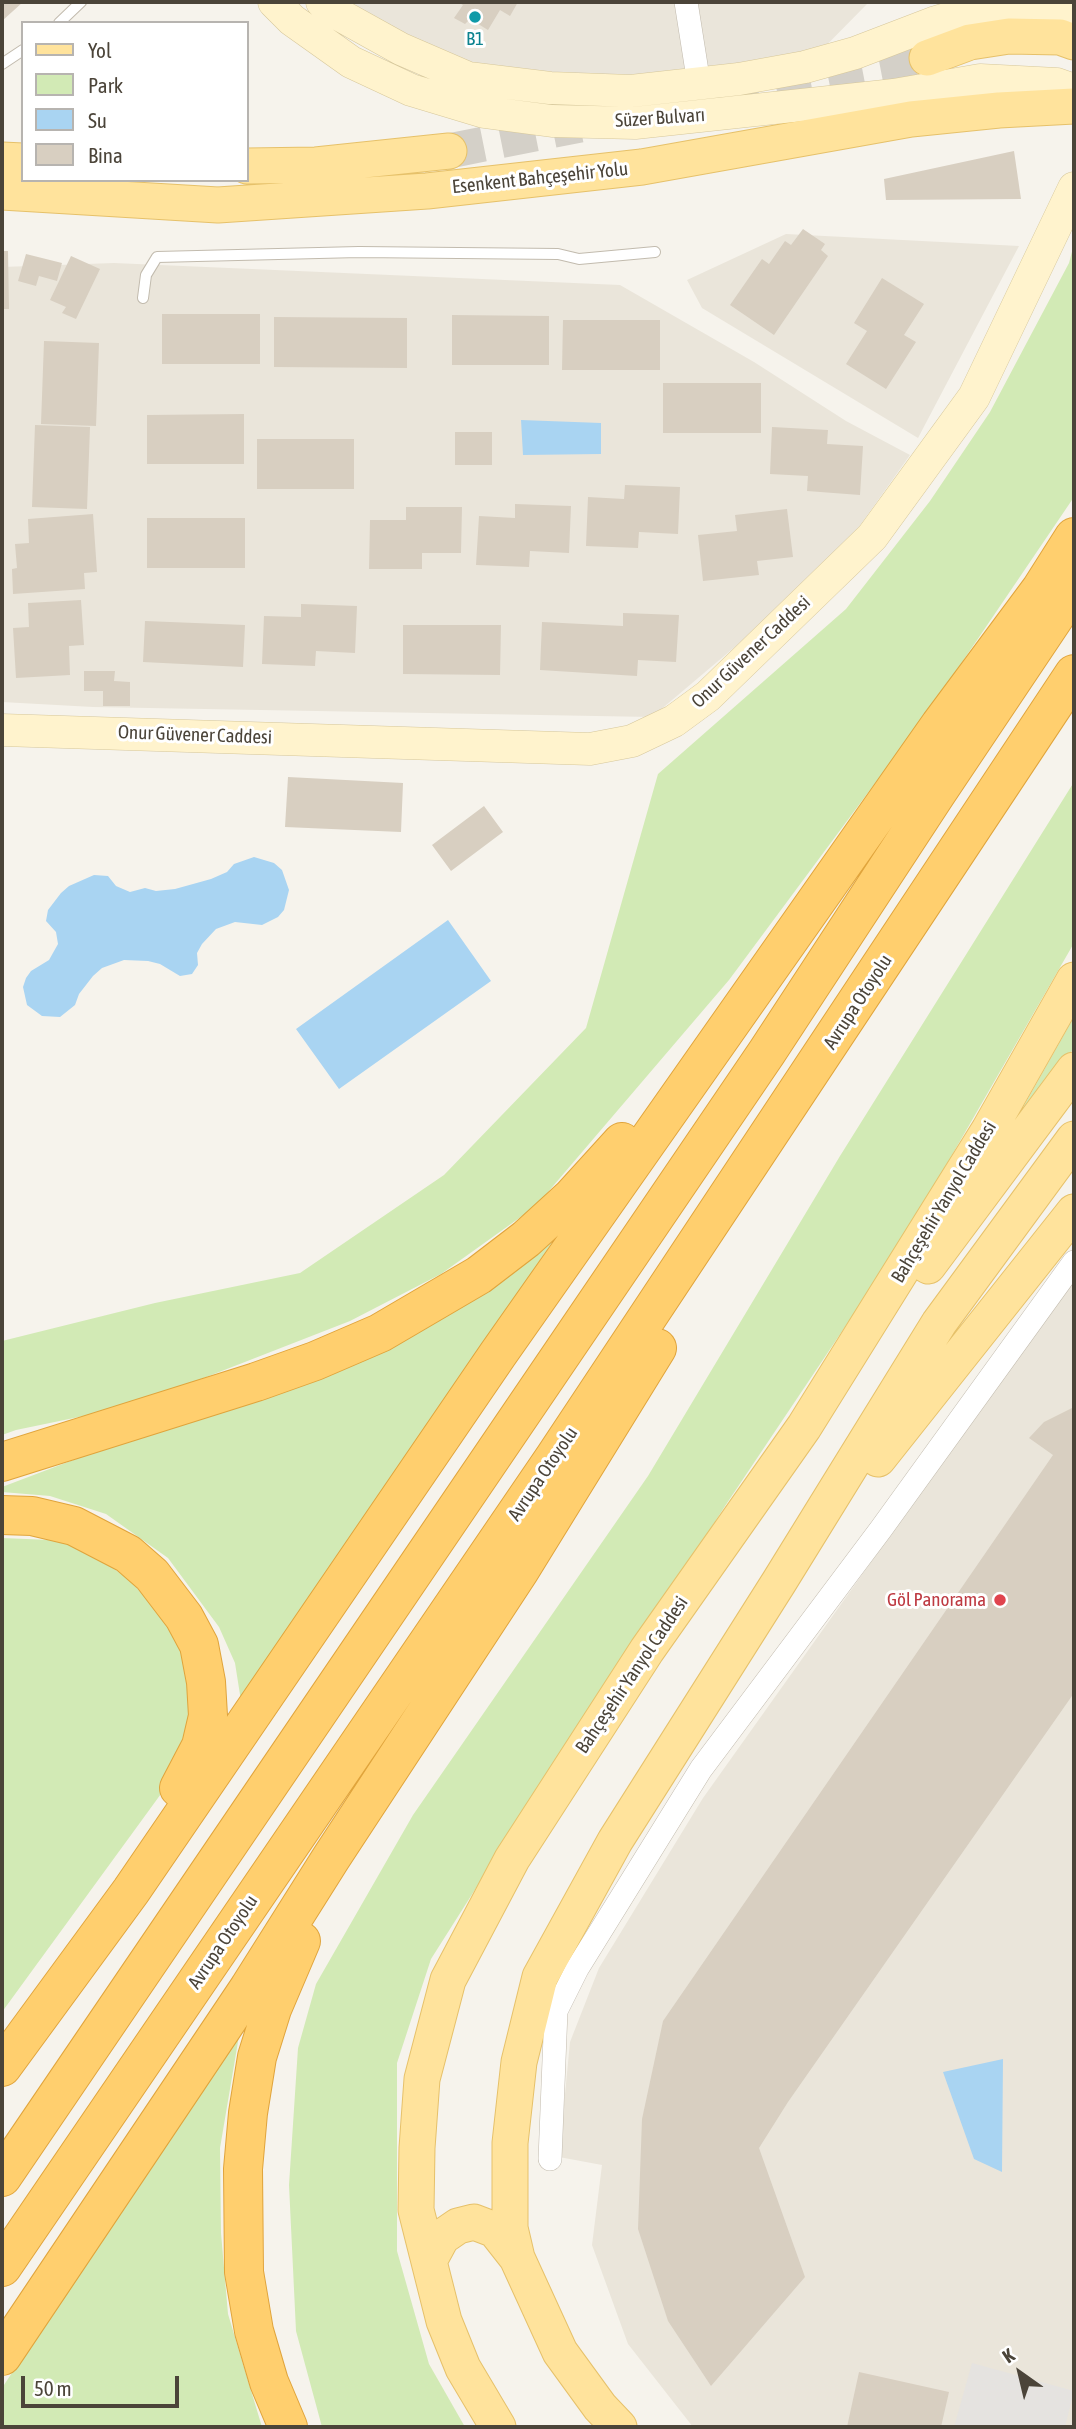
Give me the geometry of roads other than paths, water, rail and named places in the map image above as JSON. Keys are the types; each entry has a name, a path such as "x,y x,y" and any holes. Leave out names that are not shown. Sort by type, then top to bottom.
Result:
{"highway":[{"path":"2,2067 131,1891 498,1354 940,725 1041,589 1074,537"},
{"path":"2,2177 767,1052 1074,588"},
{"name":"Avrupa Otoyolu","path":"2,2267 689,1257 1074,674"},
{"path":"2,1462 256,1382 380,1333 428,1306 480,1275 526,1239 572,1197 610,1157 677,1074 725,1031"},
{"path":"2,2356 249,1988 520,1570 647,1367 678,1301 689,1257"},
{"path":"2,1515 32,1516 74,1525 128,1554 152,1575 166,1592 199,1645 206,1682 208,1716 201,1746 109,1900 100,1930"},
{"path":"288,2427 269,2382 254,2331 244,2272 243,2169 257,2057 272,2009 297,1949 337,1876 415,1748 437,1695"}],"main road":[{"name":"Süzer Bulvarı","path":"274,2 292,20 351,62 411,90 484,112 552,121 635,123 894,95 980,80 1057,85 1074,90"},
{"name":"Süzer Bulvarı","path":"322,2 329,9 401,49 468,78 550,88 631,91 740,79 805,67 976,10 1016,6 1062,12 1074,17"},
{"path":"927,58 970,42 1009,36 1060,37 1074,41"},
{"name":"Esenkent Bahçeşehir Yolu","path":"2,192 218,205 427,191 642,167 911,119 1074,106"},
{"path":"1033,108 1074,123"},
{"name":"Esenkent Bahçeşehir Yolu","path":"248,166 316,165 449,150"},
{"path":"2,160 21,161"},
{"name":"Onur Güvener Caddesi","path":"2,730 590,749 632,741 674,721 708,696 872,537 974,397 1074,188"},
{"name":"Bahçeşehir Yanyol Caddesi","path":"498,2427 463,2368 444,2321 416,2210 422,2079 448,1980 519,1848 647,1650 804,1427 989,1130 1074,980"},
{"path":"804,1427 1074,1070"},
{"path":"620,2427 600,2407 560,2352 517,2258 510,2228 510,2143 519,2062 540,1978 615,1841 939,1323 1074,1139"},
{"path":"779,1582 1074,1212"},
{"path":"429,2261 442,2237 458,2226 474,2222 495,2230 517,2258"}],"street":[{"path":"686,2 699,84"},
{"path":"550,2159 556,2011 578,1969 701,1769 881,1529 1074,1262"}],"lane":[{"path":"61,21 80,2"},
{"path":"2,64 21,51"},
{"path":"143,299 146,275 158,257 359,252 558,254 579,259 655,252"}],"water":[{"path":"521,420 601,423 601,454 523,455"},
{"path":"254,857 274,863 282,870 289,890 284,910 278,917 262,925 235,922 216,929 197,953 198,965 192,974 180,976 160,964 124,960 102,968 93,976 79,994 75,1005 60,1017 42,1016 27,1005 23,987 26,978 31,971 49,960 58,944 56,932 46,921 48,910 69,886 94,875 108,876 116,886 130,892 145,888 156,891 175,889 211,879 227,872 234,864"},
{"path":"448,920 491,981 339,1089 296,1029"},
{"path":"1003,2059 1002,2172 974,2159 943,2072"}],"tunnel":[{"path":"672,107 927,58"},
{"path":"449,151 580,125"}],"place":[{"name":"B1","path":"475,17"},
{"name":"Göl Panorama","path":"1000,1600"}]}
